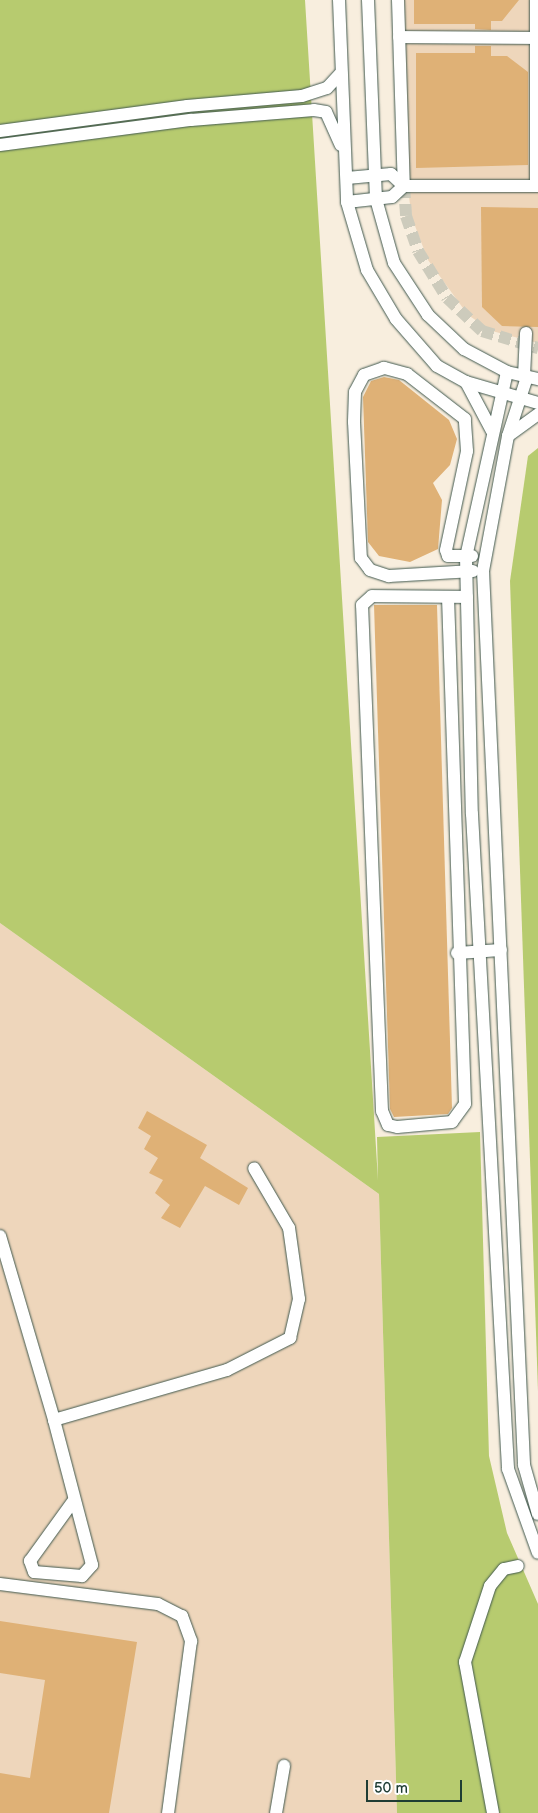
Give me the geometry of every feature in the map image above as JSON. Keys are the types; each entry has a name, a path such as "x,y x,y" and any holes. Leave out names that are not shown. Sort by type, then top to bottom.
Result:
{"street":[{"path":"339,0 347,202 367,270 396,319 437,366 466,382 519,400 538,403"},
{"path":"368,0 376,199 394,263 428,315 464,349 507,372 530,377"},
{"path":"398,0 404,186"},
{"path":"347,202 392,197 404,186 537,186 536,0"},
{"path":"399,37 537,38"},
{"path":"0,131 187,106 302,96 327,88 341,73"},
{"path":"0,145 191,120 314,110 326,112 346,157"},
{"path":"347,178 391,174 404,186"},
{"path":"526,333 530,377 519,400 508,436 483,556 483,571 524,1465 538,1514"},
{"path":"483,556 448,556 446,550 467,451 465,419 408,374 384,368 364,375 355,392 354,422 361,558 370,570 388,576 483,571"},
{"path":"507,372 492,431 466,557 466,572 477,912 508,1469 538,1553"},
{"path":"466,382 492,431"},
{"path":"508,436 538,414"},
{"path":"448,598 457,953 465,1104 462,1114 452,1122 388,1125 382,1112 378,1025 376,896 362,606 372,596 432,593 448,598 467,597"},
{"path":"456,913 477,912"},
{"path":"457,953 501,950"},
{"path":"54,1420 227,1370 290,1338 300,1299 290,1228 254,1168"},
{"path":"0,1236 54,1420 74,1500 90,1572 82,1576 34,1572 30,1561 74,1500"},
{"path":"493,1813 465,1662 490,1586 504,1569 518,1566"},
{"path":"0,1584 158,1604 182,1616 191,1641 168,1813"},
{"path":"276,1813 284,1766"}],"shaded area":[{"path":"402,0 538,0 538,343 492,331 468,315 428,260 412,218 403,155"},
{"path":"0,923 379,1194 397,1813 0,1813"}],"green space":[{"path":"0,0 305,0 378,1180 377,1137 480,1132 489,1456 507,1533 538,1604 538,1813 397,1813 379,1194 0,923"},
{"path":"538,448 538,1391 510,581 528,456"}],"building":[{"path":"414,0 519,0 502,21 491,21 491,30 475,29 475,24 414,24"},
{"path":"475,46 491,46 491,56 507,56 528,72 528,165 416,168 416,53 475,53"},
{"path":"481,207 538,208 538,327 502,326 482,307"},
{"path":"384,377 399,380 449,420 457,439 450,465 433,483 442,500 438,549 410,562 379,556 368,542 363,397 371,381"},
{"path":"374,605 437,605 452,1108 448,1114 394,1117 390,1109"},
{"path":"147,1111 207,1145 200,1158 248,1188 239,1205 205,1186 180,1228 161,1218 170,1205 155,1193 163,1180 149,1173 158,1158 144,1149 151,1136 138,1128"},
{"path":"0,1621 137,1642 109,1813 0,1813 0,1773 30,1778 45,1680 0,1673"}],"tunnel":[{"path":"404,186 406,216 418,251 447,298 482,331 538,348"}]}
